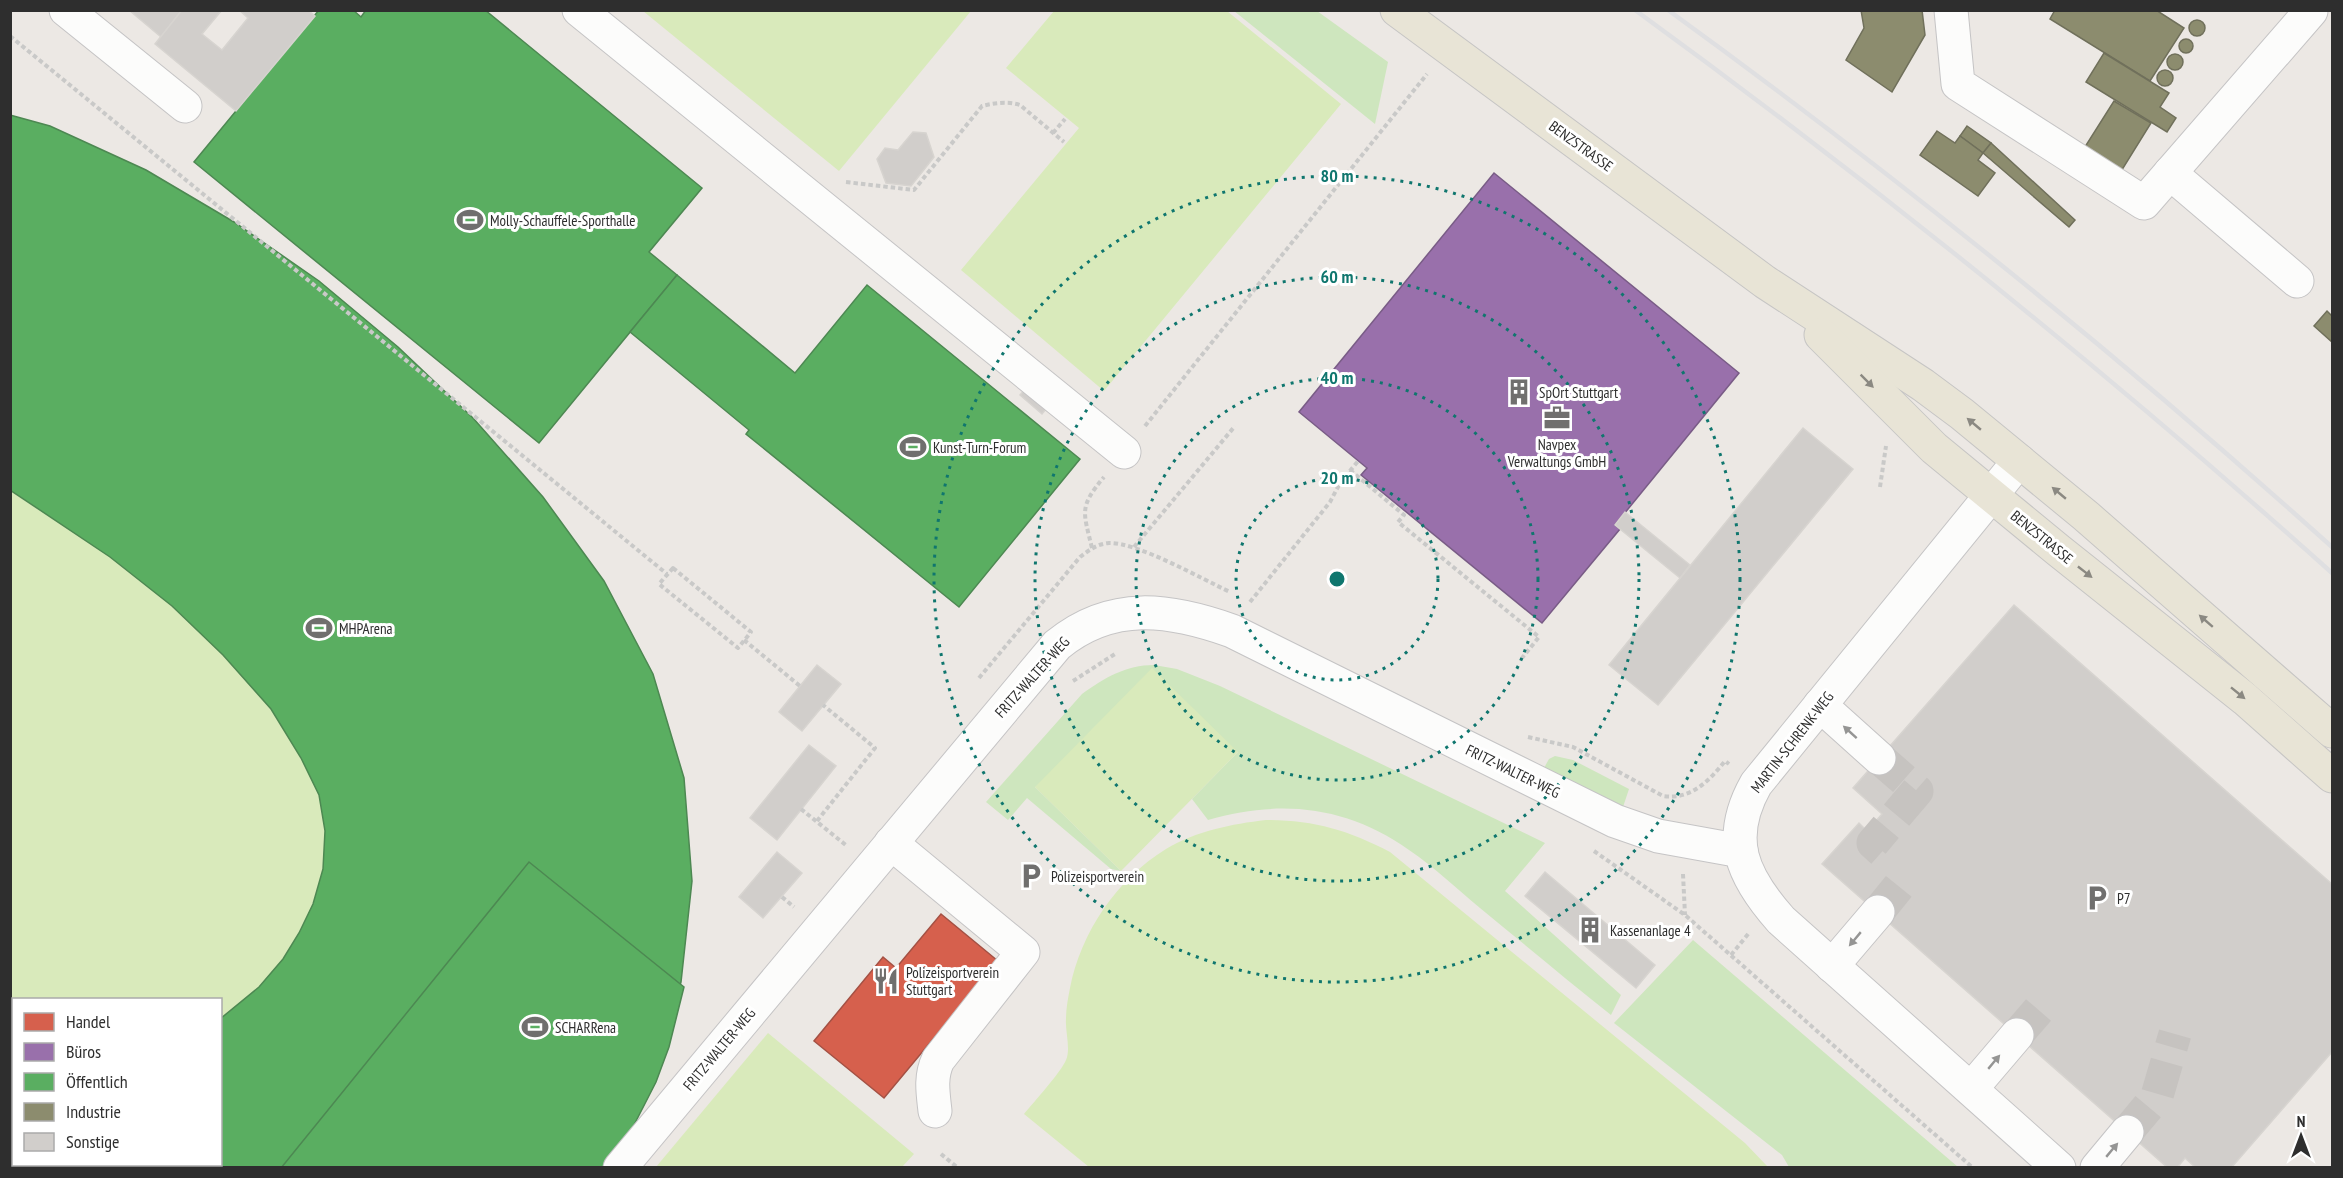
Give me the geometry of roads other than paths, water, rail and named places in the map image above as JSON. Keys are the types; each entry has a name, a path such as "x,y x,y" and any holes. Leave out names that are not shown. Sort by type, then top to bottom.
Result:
{"main road":[{"name":"BENZSTRASSE","path":"1397,10 1765,282 1923,385 2086,516 2332,731"},
{"name":"BENZSTRASSE","path":"1765,282 1795,308 1934,448 2245,699 2332,776"}],"street":[{"path":"66,10 185,106"},
{"path":"579,10 1124,452"},
{"path":"1951,10 1958,84 2144,203 2311,11 2332,22"},
{"path":"2170,172 2298,280"},
{"name":"MARTIN-SCHRENK-WEG","path":"2019,461 1756,784 1742,816 1741,851 1744,866 1760,896 1781,920 2059,1167"},
{"name":"FRITZ-WALTER-WEG","path":"620,1167 1057,645 1090,623 1112,616 1151,612 1203,621 1232,632 1615,821 1658,836 1741,851"},
{"path":"1820,705 1879,758"},
{"path":"882,854 1023,952 938,1060 932,1081 935,1111"},
{"path":"1832,966 1878,912"},
{"path":"1971,1089 2017,1035"},
{"path":"2097,1167 2127,1132"}],"tunnel":[{"path":"1879,758 1917,791 1873,843 1892,860"},
{"path":"1878,912 1908,875"},
{"path":"2017,1035 2048,999"},
{"path":"2127,1132 2157,1096 2175,1034"}],"railway":[{"path":"1635,10 1815,144 1991,283 2163,426 2332,573"},
{"path":"1668,10 1924,203 2007,270 2172,406 2332,547"}],"place":[{"name":"Molly-Schauffele-Sporthalle","path":"470,220"},
{"name":"SpOrt Stuttgart","path":"1519,392"},
{"name":"Navpex Verwaltungs GmbH","path":"1557,418"},
{"name":"Kunst-Turn-Forum","path":"913,447"},
{"name":"MHPArena","path":"319,628"},
{"name":"Polizeisportverein","path":"1031,876"},
{"name":"P7","path":"2097,898"},
{"name":"Kassenanlage 4","path":"1590,930"},
{"name":"Polizeisportverein Stuttgart","path":"886,981"},
{"name":"SCHARRena","path":"535,1027"}]}
